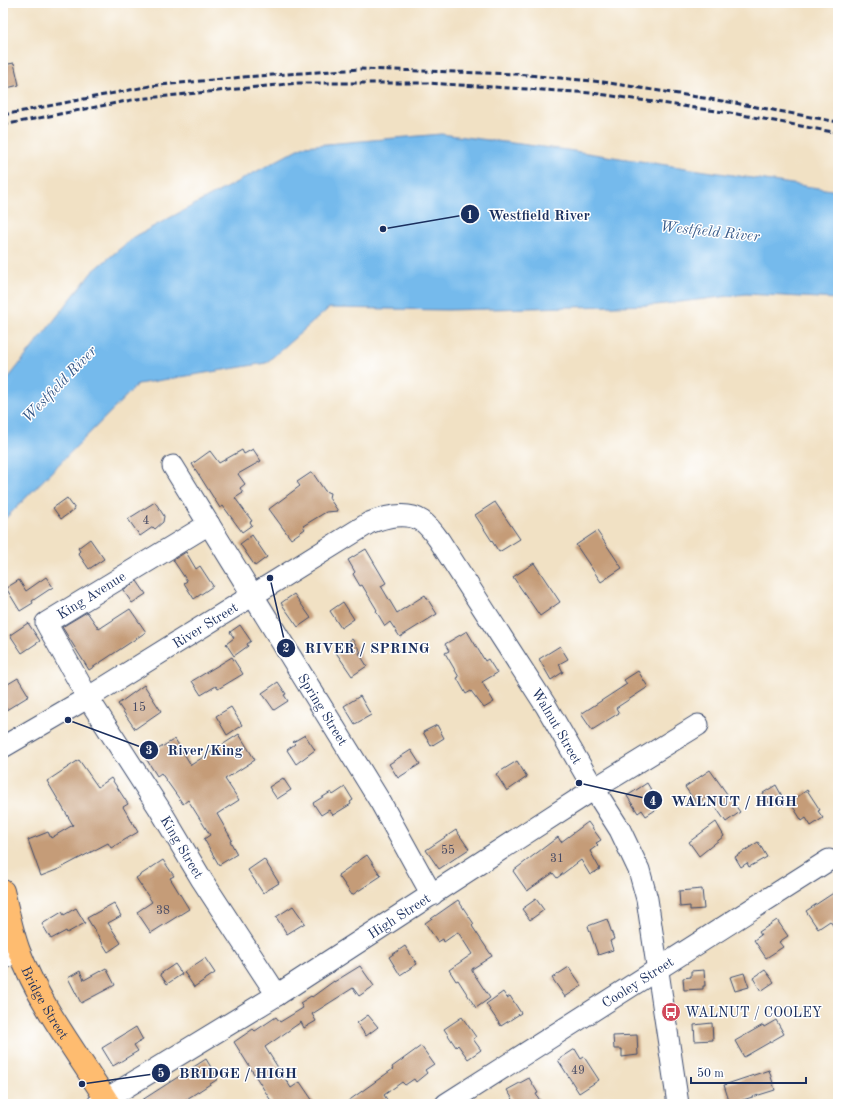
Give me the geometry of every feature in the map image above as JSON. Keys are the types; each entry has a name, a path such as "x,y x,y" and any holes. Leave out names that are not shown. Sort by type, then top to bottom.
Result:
{"main road":[{"name":"Bridge Street","path":"3,892 11,954 46,1006 104,1102"}],"street":[{"name":"Spring Street","path":"172,466 381,803 432,895"},
{"name":"River Street","path":"3,747 88,698 369,523 387,518 410,516"},
{"name":"Walnut Street","path":"410,516 426,524 439,540 546,706 594,789 620,830 639,870 647,899 678,1104"},
{"name":"King Avenue","path":"88,698 46,623 209,524"},
{"name":"King Street","path":"88,698 159,808 202,880 277,995"},
{"name":"High Street","path":"104,1102 277,995 594,789 698,725"},
{"name":"Cooley Street","path":"446,1104 829,860"}],"water":[{"path":"441,134 567,150 838,191 838,299 746,294 656,305 447,310 329,308 266,363 138,384 3,521 3,385 92,272 134,237 304,146"}],"building":[{"path":"14,63 19,85 3,89 3,65"},
{"path":"253,449 261,461 238,474 245,484 240,488 243,493 235,498 252,521 250,522 252,525 242,532 223,506 220,508 192,464 210,451 219,463 242,450 244,454"},
{"path":"312,472 325,491 330,493 329,498 338,511 326,512 303,526 305,529 291,539 269,509 300,486 297,482"},
{"path":"67,498 75,509 61,519 53,508"},
{"path":"155,502 164,516 163,522 155,529 153,527 140,536 128,519"},
{"path":"495,502 520,539 499,552 475,515"},
{"path":"597,531 622,568 601,582 576,545"},
{"path":"252,535 267,557 255,566 240,544"},
{"path":"90,539 104,559 89,569 78,553 80,551 78,548"},
{"path":"366,549 386,583 381,586 397,613 425,595 437,614 400,637 390,622 385,626 362,585 360,586 353,574 355,572 348,560"},
{"path":"186,552 196,569 200,566 213,586 194,599 184,583 187,581 173,560"},
{"path":"534,563 560,602 540,616 513,577"},
{"path":"46,577 53,587 20,611 6,588 19,580 26,591"},
{"path":"137,581 146,594 132,603 123,590"},
{"path":"294,594 311,618 298,627 281,603"},
{"path":"343,602 354,619 341,628 330,611"},
{"path":"130,609 146,632 89,670 62,627 87,612 99,629"},
{"path":"28,623 40,641 22,653 10,635"},
{"path":"240,625 251,641 247,644 248,646 234,656 226,644 234,638 230,632"},
{"path":"467,631 485,661 488,659 497,673 482,682 494,702 484,708 471,691 466,694 457,678 459,677 445,653 449,651 445,644"},
{"path":"352,639 361,652 359,653 367,666 352,676 335,651"},
{"path":"560,646 568,659 559,664 563,672 551,680 539,659"},
{"path":"232,657 243,674 218,689 216,686 201,695 192,681"},
{"path":"638,671 648,687 616,708 619,713 592,730 581,714 627,684 624,680"},
{"path":"18,678 29,696 3,712 3,687"},
{"path":"278,682 286,694 284,695 288,701 274,710 262,693"},
{"path":"144,685 161,711 135,729 118,704"},
{"path":"360,696 371,715 355,724 344,706"},
{"path":"231,707 242,725 227,735 216,716"},
{"path":"437,725 444,738 431,746 423,732"},
{"path":"239,734 255,760 225,779 239,800 217,814 232,840 230,841 237,854 219,865 204,839 210,835 188,800 183,804 161,773 157,776 145,757 175,739 191,765"},
{"path":"305,735 315,750 296,764 287,750 295,744 293,742"},
{"path":"411,750 420,764 398,778 389,764"},
{"path":"79,760 98,787 111,778 128,804 123,807 138,832 111,848 108,843 59,869 41,876 28,840 48,832 51,838 73,825 47,781"},
{"path":"517,761 527,777 507,791 496,774"},
{"path":"710,770 740,812 726,822 708,796 697,804 685,787"},
{"path":"283,778 291,790 277,799 269,787"},
{"path":"647,783 656,798 651,801 657,809 646,816 642,810 638,813 627,796"},
{"path":"776,785 782,796 769,803 763,793"},
{"path":"345,787 353,800 350,802 351,804 333,815 329,810 321,815 313,803 331,792 333,795"},
{"path":"807,790 820,810 818,811 823,818 811,826 806,818 802,821 790,802"},
{"path":"588,822 601,840 596,843 598,845 590,851 600,869 590,875 581,860 557,878 553,873 527,891 513,871 558,837 561,842"},
{"path":"716,822 724,836 699,856 689,842"},
{"path":"456,830 469,849 439,869 426,850"},
{"path":"758,842 767,857 749,867 747,863 741,867 735,857"},
{"path":"367,855 381,876 352,895 338,875"},
{"path":"264,859 279,883 263,893 248,870"},
{"path":"163,860 174,876 170,878 189,909 151,933 137,912 152,902 136,878"},
{"path":"702,889 704,909 690,910 690,906 680,907 679,891"},
{"path":"838,890 838,933 830,921 818,929 806,911"},
{"path":"536,899 544,910 530,920 522,909"},
{"path":"458,900 474,924 472,926 492,956 472,969 490,998 476,1008 458,980 456,981 449,970 472,954 458,932 444,942 443,939 438,942 425,923"},
{"path":"114,903 121,916 108,923 121,943 108,952 87,918"},
{"path":"293,906 305,923 287,934 276,917"},
{"path":"76,908 85,923 67,933 66,931 51,939 42,924 62,912 64,915"},
{"path":"607,919 614,939 610,941 613,950 598,955 588,926"},
{"path":"777,920 788,936 779,942 783,947 766,958 754,940 761,935 759,932"},
{"path":"405,946 417,964 400,975 389,957"},
{"path":"205,958 215,973 194,987 184,972"},
{"path":"175,964 182,974 167,984 160,974"},
{"path":"360,966 374,986 359,996 353,988 312,1014 316,1021 304,1028 301,1022 265,1047 291,1088 300,1082 315,1104 273,1104 234,1042 253,1029 255,1031 276,1017 280,1022 303,1008 300,1003"},
{"path":"569,967 582,986 565,997 552,978"},
{"path":"106,968 115,985 81,1003 68,978 80,971 84,980"},
{"path":"704,970 705,986 703,986 703,989 684,990 683,978 691,977 691,971"},
{"path":"765,970 774,982 761,991 753,978"},
{"path":"744,973 749,987 735,991 730,977"},
{"path":"503,992 507,998 510,996 521,1013 501,1026 486,1004"},
{"path":"368,1015 378,1027 366,1036 357,1023"},
{"path":"462,1017 476,1037 473,1039 481,1050 468,1059 458,1045 456,1047 444,1029"},
{"path":"776,1020 784,1034 744,1057 735,1041 763,1025 764,1027"},
{"path":"712,1023 713,1040 695,1041 694,1025"},
{"path":"136,1027 143,1040 134,1045 138,1051 113,1066 102,1048"},
{"path":"637,1035 638,1055 622,1057 622,1049 614,1049 613,1036"},
{"path":"421,1046 434,1064 425,1070 427,1073 416,1082 414,1079 405,1085 402,1082 384,1095 390,1104 344,1104 393,1069 392,1067"},
{"path":"575,1049 581,1059 584,1057 599,1080 579,1093 558,1060"},
{"path":"206,1059 218,1079 179,1104 136,1104"},
{"path":"769,1070 775,1090 730,1104 724,1085"},
{"path":"529,1078 538,1093 536,1094 542,1104 516,1104 507,1090"}],"railway":[{"path":"3,115 150,86 243,77 361,69 516,74 603,82 735,103 838,122"},
{"path":"3,125 137,99 298,83 427,83 592,93 737,114 838,133"}],"place":[{"name":"Westfield River","path":"383,229"},
{"name":"RIVER / SPRING","path":"270,578"},
{"name":"River/King","path":"68,720"},
{"name":"WALNUT / HIGH","path":"579,783"},
{"name":"WALNUT / COOLEY","path":"671,1012"},
{"name":"BRIDGE / HIGH","path":"82,1084"}]}
